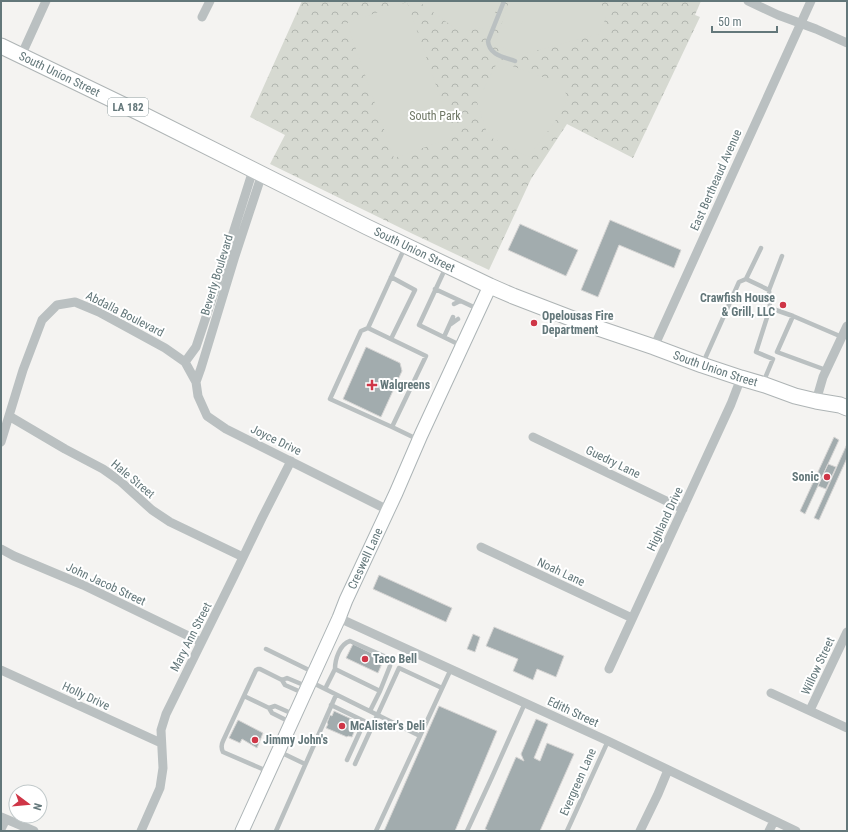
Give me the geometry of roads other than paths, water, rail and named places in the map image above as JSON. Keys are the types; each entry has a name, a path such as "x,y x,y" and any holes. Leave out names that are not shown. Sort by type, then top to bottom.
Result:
{"main road":[{"name":"South Union Street","path":"1,46 140,113 405,245 513,296 586,324 702,365 795,396 840,405 847,408"},
{"name":"Creswell Lane","path":"244,830 352,587 490,286"}],"street":[{"path":"21,56 46,1"},
{"path":"202,17 210,1"},
{"path":"748,1 847,43"},
{"name":"East Bertheaud Avenue","path":"654,347 811,1"},
{"name":"Beverly Boulevard","path":"185,362 196,347 217,284 258,172"},
{"name":"Beverly Boulevard","path":"196,382 235,256 258,172"},
{"name":"Abdalla Boulevard","path":"1,442 23,370 42,320 57,304 75,302 99,312 165,348 185,362"},
{"path":"816,401 823,377 847,326"},
{"path":"196,347 207,350"},
{"name":"Joyce Drive","path":"185,362 196,382 198,396 206,416 226,429 388,510"},
{"name":"Highland Drive","path":"608,669 731,404 741,378"},
{"name":"Hale Street","path":"9,416 65,449 103,469 120,481 152,510 170,522 243,557"},
{"name":"Guedry Lane","path":"533,437 683,509"},
{"name":"Mary Ann Street","path":"141,831 160,788 163,768 161,730 166,714 291,461"},
{"name":"Noah Lane","path":"480,547 632,618"},
{"name":"John Jacob Street","path":"1,549 14,556 84,585 117,602 171,626 201,642"},
{"name":"Edith Street","path":"339,618 608,741 796,831"},
{"name":"Willow Street","path":"810,710 847,632"},
{"name":"Holly Drive","path":"1,670 161,744"},
{"path":"771,693 847,728"},
{"path":"640,831 668,770"},
{"path":"1,829 3,818 34,831"},
{"path":"769,831 774,820"}],"lane":[{"path":"504,1 488,41 489,47 499,56 515,61"},
{"path":"368,328 405,245"},
{"path":"702,365 739,282 746,279 761,248"},
{"path":"773,359 756,352 770,308 769,290 782,256"},
{"path":"447,265 419,325 462,346"},
{"path":"391,277 415,290 391,339"},
{"path":"746,279 769,290"},
{"path":"435,289 479,309"},
{"path":"460,301 458,306 460,301"},
{"path":"770,308 842,337"},
{"path":"763,385 793,316"},
{"path":"444,337 454,317"},
{"path":"392,427 426,356 368,328 361,330 330,399 419,440"},
{"path":"777,352 826,370"},
{"path":"325,689 335,669 336,660 347,642 350,641 386,657 390,663 390,666 370,711"},
{"path":"266,649 309,684"},
{"path":"355,764 399,668 442,688"},
{"path":"269,772 224,752 221,745 256,670 258,669 282,680 285,685 309,684"},
{"path":"335,669 380,691"},
{"path":"376,831 451,669"},
{"path":"282,680 288,678 325,689 420,736"},
{"path":"276,831 336,695"},
{"path":"244,696 269,708 272,713 293,719"},
{"path":"467,831 525,703"},
{"path":"331,705 364,720 348,760"},
{"path":"269,708 275,706 293,719"},
{"name":"Evergreen Lane","path":"567,831 608,741"},
{"path":"278,751 305,764"}],"place":[{"name":"Crawfish House & Grill, LLC","path":"783,305"},
{"name":"Opelousas Fire Department","path":"534,323"},
{"name":"Walgreens","path":"372,385"},
{"name":"Sonic","path":"827,477"},
{"name":"Taco Bell","path":"365,659"},
{"name":"McAlister's Deli","path":"342,726"},
{"name":"Jimmy John's","path":"255,740"}],"park label":[{"name":"South Park","path":"435,116"}]}
